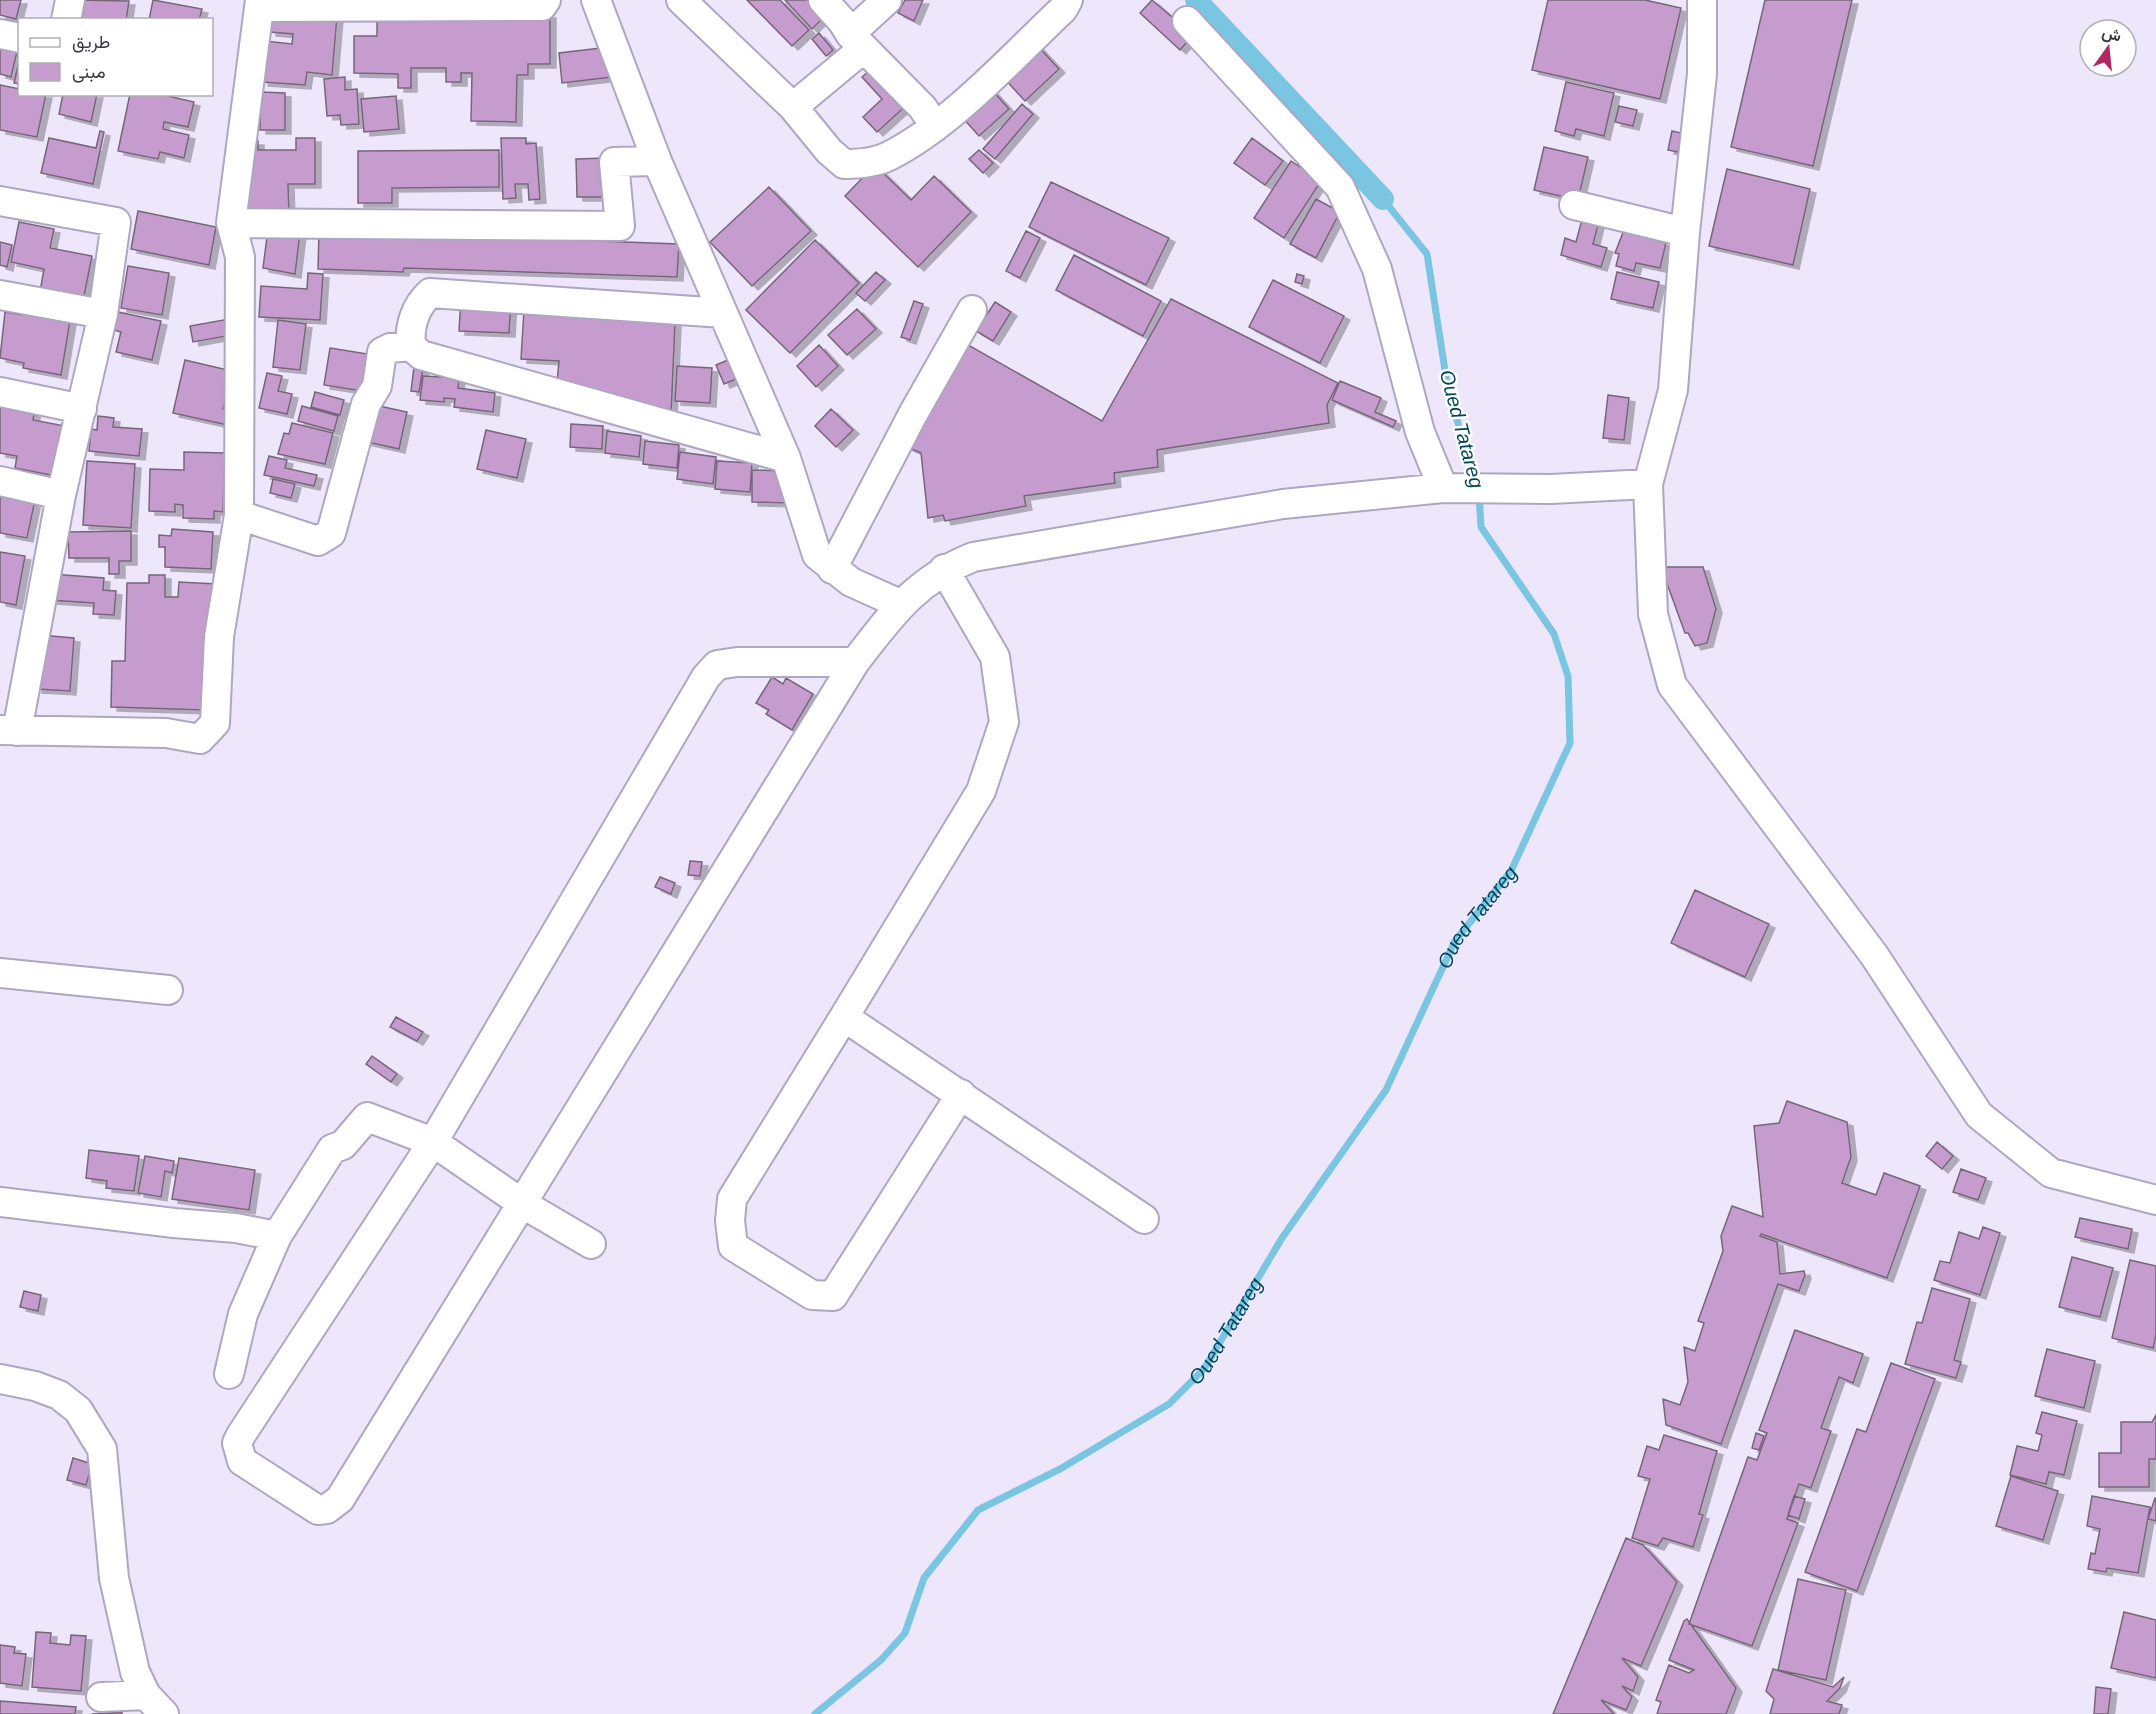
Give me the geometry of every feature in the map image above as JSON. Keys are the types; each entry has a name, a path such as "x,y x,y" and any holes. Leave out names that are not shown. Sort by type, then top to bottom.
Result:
{"street":[{"path":"66,18 70,0"},
{"path":"0,201 116,222 103,314 8,731 166,734 200,738 215,723 219,637 239,515 240,257 231,223 260,4 542,6 546,0"},
{"path":"596,0 657,161 786,458 817,555 851,582 900,604"},
{"path":"681,0 793,107 844,164 864,164 887,157 935,127 1063,9 1068,0"},
{"path":"823,0 856,41 923,108 935,127"},
{"path":"793,107 856,41 887,0"},
{"path":"1702,0 1702,74 1685,232 1673,390 1647,484 1653,614 1672,685 1874,955 1979,1115 2051,1173 2156,1200"},
{"path":"1187,21 1283,122 1340,187 1377,269 1420,432 1443,488"},
{"path":"0,34 18,38"},
{"path":"231,223 620,225 614,162 657,161"},
{"path":"1574,205 1685,232"},
{"path":"723,313 430,293 420,303 415,313 410,336 411,346 421,355 786,458"},
{"path":"0,296 103,314"},
{"path":"832,569 913,414 972,310"},
{"path":"239,515 318,541 331,533 366,404 377,386 382,352 390,348 411,346"},
{"path":"0,392 82,409"},
{"path":"0,481 61,495"},
{"path":"855,662 737,662 717,665 706,677 433,1142 241,1435 237,1443 242,1461 318,1510 327,1509 340,1499 855,662 900,604 944,569 973,557 1283,504 1443,488 1551,489 1647,484"},
{"path":"944,569 995,657 1005,722 981,791 732,1199 730,1221 733,1246 812,1295 833,1296 961,1094"},
{"path":"0,973 168,990"},
{"path":"844,1017 1144,1219"},
{"path":"229,1374 243,1314 277,1236 332,1149 343,1145 367,1118 433,1142 523,1204 591,1244"},
{"path":"0,1202 174,1223 236,1228 277,1236"},
{"path":"0,1379 34,1386 59,1395 78,1410 102,1449 114,1578 135,1672 155,1705"},
{"path":"101,1697 155,1705"}],"building":[{"path":"0,0 21,0 16,19 0,15"},
{"path":"74,0 129,1 126,18 70,18"},
{"path":"153,0 202,9 200,18 149,18"},
{"path":"747,0 780,0 809,30 792,46"},
{"path":"785,0 820,0 830,11 812,29"},
{"path":"905,0 923,0 914,21 898,13"},
{"path":"1152,0 1193,35 1180,50 1140,13"},
{"path":"1548,0 1645,0 1681,8 1660,99 1532,70"},
{"path":"1765,0 1852,0 1813,166 1731,147"},
{"path":"272,10 337,16 332,75 307,72 305,85 262,82 265,41 292,44 293,34 270,32"},
{"path":"550,14 550,64 528,64 528,75 517,75 516,122 471,121 472,73 461,73 461,82 446,82 446,68 411,68 411,88 398,88 398,74 354,73 354,36 377,36 377,16"},
{"path":"819,33 833,50 826,56 812,39"},
{"path":"0,39 18,43 11,77 0,74"},
{"path":"1036,44 1059,69 1025,101 1002,76"},
{"path":"609,47 612,77 562,83 559,53"},
{"path":"18,65 18,84 14,83"},
{"path":"875,66 909,103 877,132 863,117 882,99 862,77"},
{"path":"345,77 345,90 357,89 359,124 341,125 340,115 327,116 324,79"},
{"path":"1566,82 1614,93 1604,136 1576,129 1574,136 1555,131"},
{"path":"0,85 18,89 18,96 46,96 37,137 0,130"},
{"path":"992,90 1009,109 979,136 962,117"},
{"path":"261,92 285,93 285,130 260,130"},
{"path":"63,96 97,96 91,122 59,114"},
{"path":"130,96 168,96 194,102 188,127 164,122 163,129 189,135 184,158 160,152 158,159 118,151"},
{"path":"396,96 399,129 364,132 361,99"},
{"path":"1022,104 1033,114 995,159 983,149"},
{"path":"1619,106 1637,110 1633,126 1615,122"},
{"path":"100,131 104,132 93,184 41,173 49,138 96,148"},
{"path":"1672,131 1681,133 1678,152 1668,150"},
{"path":"296,138 315,138 315,184 288,184 289,213 244,213 244,141 258,141 258,150 296,150"},
{"path":"501,138 526,138 526,144 536,143 540,199 529,200 528,184 515,184 516,198 503,199"},
{"path":"1252,138 1283,161 1265,185 1234,163"},
{"path":"1544,147 1588,157 1578,200 1534,190"},
{"path":"499,150 499,187 392,188 392,203 358,203 358,151"},
{"path":"979,150 993,163 983,173 969,159"},
{"path":"606,158 607,197 577,197 576,159"},
{"path":"1291,161 1321,181 1284,238 1254,218"},
{"path":"875,165 911,200 934,176 971,212 918,267 845,196"},
{"path":"1727,169 1810,189 1793,265 1709,246"},
{"path":"1051,182 1169,238 1146,285 1029,227"},
{"path":"769,187 811,231 752,286 710,242"},
{"path":"1316,199 1340,212 1316,258 1290,244"},
{"path":"138,211 216,227 209,265 131,249"},
{"path":"1583,216 1599,221 1593,244 1607,248 1601,267 1561,255 1565,238 1576,242"},
{"path":"19,222 54,229 50,248 92,256 83,301 40,292 44,269 11,262"},
{"path":"1626,225 1655,232 1653,239 1666,243 1660,268 1636,263 1634,271 1616,266 1619,254 1615,253"},
{"path":"268,229 300,233 295,274 263,268"},
{"path":"319,231 679,244 677,277 404,268 403,272 318,269"},
{"path":"1026,231 1040,238 1020,278 1006,271"},
{"path":"815,240 859,283 790,353 746,310"},
{"path":"0,242 12,245 7,267 0,265"},
{"path":"1074,255 1161,301 1143,336 1056,290"},
{"path":"128,266 169,273 162,315 121,308"},
{"path":"876,272 885,280 865,301 856,293"},
{"path":"1617,272 1659,282 1653,308 1611,299"},
{"path":"308,273 323,274 320,320 259,317 261,286 307,289"},
{"path":"1297,274 1304,276 1302,284 1295,282"},
{"path":"1273,280 1344,316 1320,363 1249,327"},
{"path":"461,298 511,300 509,333 459,331"},
{"path":"1171,299 1338,383 1327,405 1329,423 1157,450 1158,467 1114,473 1115,483 1024,496 1026,506 945,521 943,515 928,518 921,453 905,446 963,342 1102,421"},
{"path":"914,301 923,304 910,340 901,337"},
{"path":"995,302 1011,312 993,341 976,331"},
{"path":"24,303 70,321 61,375 23,368 24,363 0,358 5,312 22,315"},
{"path":"857,309 876,329 847,355 828,335"},
{"path":"524,310 675,323 671,416 557,382 559,361 521,359"},
{"path":"118,312 161,321 152,360 116,352 121,332 114,330"},
{"path":"229,319 232,335 193,342 190,326"},
{"path":"278,320 306,324 300,370 273,367"},
{"path":"819,345 838,366 816,387 797,366"},
{"path":"330,348 374,355 368,392 324,385"},
{"path":"733,358 741,377 724,384 716,365"},
{"path":"415,359 424,361 419,392 411,391"},
{"path":"185,360 232,371 223,409 231,411 228,425 173,413"},
{"path":"677,366 712,368 710,403 675,401"},
{"path":"267,373 282,376 278,391 292,394 287,414 259,408"},
{"path":"423,376 459,378 458,388 495,393 493,412 454,407 455,399 444,398 444,402 420,400"},
{"path":"1340,381 1381,398 1375,412 1396,421 1393,427 1332,400"},
{"path":"315,392 344,400 340,415 311,407"},
{"path":"1608,395 1629,398 1624,440 1603,438"},
{"path":"0,398 36,404 33,420 70,427 61,477 15,468 17,456 0,453"},
{"path":"370,404 407,412 399,449 363,441"},
{"path":"302,406 338,416 334,431 298,421"},
{"path":"831,409 853,430 836,447 815,426"},
{"path":"98,416 114,418 113,427 142,429 139,456 89,451 91,429 97,430"},
{"path":"292,423 333,433 325,464 278,454 284,433 289,434"},
{"path":"571,424 603,426 602,449 570,447"},
{"path":"486,430 526,439 517,478 477,469"},
{"path":"607,431 641,436 639,457 605,453"},
{"path":"645,441 679,445 677,468 643,464"},
{"path":"184,452 225,453 223,512 214,511 214,519 183,518 183,505 175,504 175,512 149,511 150,469 184,470"},
{"path":"680,452 716,457 713,484 677,479"},
{"path":"269,456 287,460 285,468 317,475 314,486 264,475"},
{"path":"87,461 135,464 131,528 83,525"},
{"path":"717,461 752,463 750,492 715,489"},
{"path":"752,470 789,471 788,503 752,502"},
{"path":"273,479 295,484 291,498 270,493"},
{"path":"0,487 36,495 27,538 0,533"},
{"path":"172,529 213,532 211,569 165,567 165,547 159,547 159,535 171,536"},
{"path":"131,531 131,561 119,561 119,574 109,574 109,558 69,558 68,532"},
{"path":"0,552 25,556 16,605 0,602"},
{"path":"1661,567 1703,567 1716,609 1707,643 1695,646 1688,633 1685,633"},
{"path":"51,574 104,578 103,590 116,591 114,615 93,614 94,603 49,600"},
{"path":"149,575 165,575 165,597 178,597 179,582 217,584 205,710 111,707 112,661 125,661 127,583 149,583"},
{"path":"40,635 74,638 70,691 36,689"},
{"path":"772,677 783,684 786,678 813,694 792,730 766,714 769,710 756,703"},
{"path":"690,861 702,862 700,876 688,875"},
{"path":"660,877 675,883 671,894 655,887"},
{"path":"1695,890 1769,924 1745,977 1671,943"},
{"path":"396,1017 423,1032 417,1041 390,1027"},
{"path":"372,1056 397,1074 391,1082 366,1064"},
{"path":"1787,1101 1847,1122 1851,1157 1842,1183 1876,1195 1884,1173 1920,1186 1887,1278 1761,1234 1760,1236 1777,1242 1780,1274 1804,1271 1805,1275 1799,1291 1778,1284 1721,1444 1666,1425 1663,1399 1680,1405 1688,1382 1684,1347 1695,1351 1704,1323 1698,1321 1723,1251 1721,1236 1732,1206 1763,1217 1754,1126 1779,1123"},
{"path":"1937,1142 1953,1156 1942,1169 1926,1156"},
{"path":"89,1150 139,1156 134,1191 106,1188 107,1181 86,1178"},
{"path":"145,1156 174,1161 172,1173 165,1171 161,1197 138,1193"},
{"path":"179,1158 255,1170 249,1210 172,1199"},
{"path":"1961,1169 1986,1178 1978,1200 1953,1192"},
{"path":"2080,1218 2132,1229 2128,1249 2075,1237"},
{"path":"1983,1227 2000,1233 1980,1295 1934,1280 1940,1261 1950,1263 1959,1232 1979,1239"},
{"path":"2072,1257 2113,1268 2100,1317 2059,1307"},
{"path":"2130,1260 2156,1266 2156,1335 2153,1348 2112,1338"},
{"path":"1932,1288 1970,1299 1954,1360 1961,1362 1956,1378 1905,1364 1917,1322 1922,1323"},
{"path":"24,1291 41,1295 38,1311 20,1307"},
{"path":"1795,1330 1863,1354 1853,1383 1839,1377 1821,1428 1831,1431 1811,1488 1799,1484 1787,1519 1798,1523 1752,1646 1689,1624 1748,1457 1757,1460 1767,1433 1759,1430"},
{"path":"2047,1349 2095,1361 2084,1408 2035,1396"},
{"path":"1891,1363 1935,1379 1857,1591 1805,1572 1857,1429 1866,1432"},
{"path":"2042,1412 2077,1421 2064,1475 2049,1472 2046,1484 2010,1475 2017,1446 2038,1451 2042,1435 2036,1433"},
{"path":"2156,1415 2156,1459 2149,1459 2149,1487 2099,1487 2099,1453 2121,1453 2121,1422 2152,1422"},
{"path":"1756,1433 1764,1436 1759,1450 1752,1448"},
{"path":"1664,1435 1717,1451 1699,1514 1703,1515 1693,1547 1663,1538 1658,1546 1632,1538 1650,1479 1638,1476 1647,1446 1659,1450"},
{"path":"73,1458 92,1464 86,1485 67,1480"},
{"path":"2011,1476 2058,1491 2043,1540 1996,1526"},
{"path":"1794,1496 1805,1499 1799,1519 1788,1515"},
{"path":"2092,1496 2150,1507 2138,1573 2107,1568 2106,1572 2088,1569 2091,1553 2095,1554 2100,1529 2087,1526"},
{"path":"2156,1498 2156,1521 2148,1519"},
{"path":"1626,1538 1643,1545 1677,1582 1641,1666 1622,1658 1638,1677 1633,1691 1622,1686 1632,1697 1626,1710 1601,1700 1614,1714 1553,1714"},
{"path":"1798,1579 1846,1590 1826,1680 1778,1670"},
{"path":"2124,1612 2156,1620 2156,1678 2111,1668"},
{"path":"1687,1619 1736,1688 1726,1714 1657,1714 1661,1702 1656,1700 1669,1665 1689,1673 1694,1670 1669,1660 1684,1621"},
{"path":"36,1632 51,1633 50,1643 70,1645 71,1635 86,1636 81,1691 32,1687"},
{"path":"0,1645 15,1647 14,1653 26,1654 22,1686 0,1683"},
{"path":"1773,1669 1833,1687 1844,1677 1840,1688 1827,1701 1842,1705 1839,1714 1770,1714 1774,1699 1766,1691"},
{"path":"2096,1687 2111,1689 2108,1714 2094,1714"},
{"path":"0,1701 76,1707 75,1714 0,1714"},
{"path":"122,1712 122,1714 92,1714"}],"waterway":[{"name":"Oued Tatareg","path":"1196,0 1383,199"},
{"name":"Oued Tatareg","path":"1383,199 1427,254 1448,390 1476,483"},
{"name":"Oued Tatareg","path":"815,1714 881,1660 905,1633 924,1578 978,1510 1060,1469 1169,1404 1204,1369 1282,1238 1386,1090 1455,941 1511,871 1570,743 1568,676 1554,634 1481,527 1479,494"}]}
